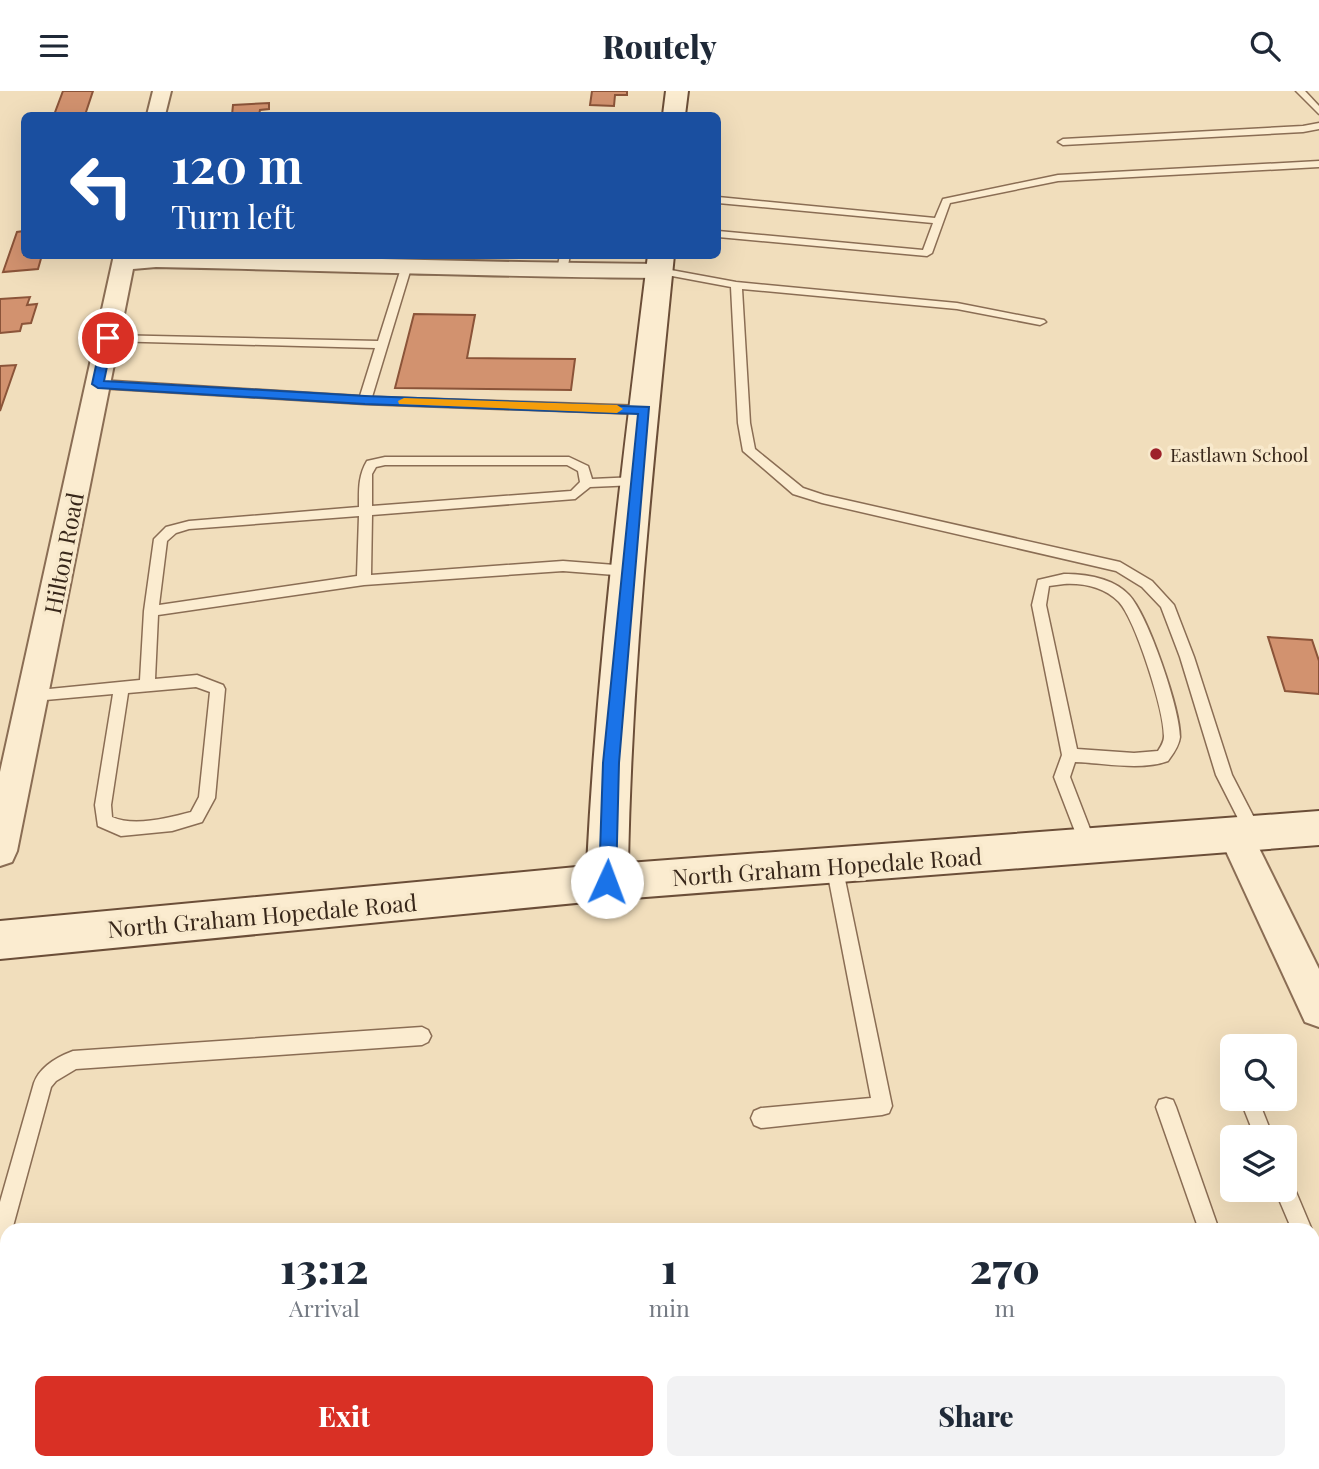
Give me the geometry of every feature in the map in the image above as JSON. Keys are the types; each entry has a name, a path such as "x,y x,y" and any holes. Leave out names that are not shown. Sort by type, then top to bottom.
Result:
{"street":[{"path":"157,112 162,91"},
{"path":"674,112 677,91"},
{"path":"124,259 661,263 636,481 611,763 607,882"},
{"name":"Hilton Road","path":"0,851 124,259"},
{"name":"North Graham Hopedale Road","path":"0,940 607,882 1245,836 1319,828"},
{"path":"1245,836 1319,1009"}],"lane":[{"path":"1300,91 1319,111"},
{"path":"1063,142 1319,126"},
{"path":"721,235 927,253 946,201 1058,179 1319,165"},
{"path":"721,199 939,221"},
{"path":"365,400 382,345 394,262"},
{"path":"661,263 736,285 957,306 1040,322"},
{"path":"736,285 744,423 750,451 798,491 822,499 1120,567 1147,584 1167,605 1245,836"},
{"path":"108,338 382,345"},
{"path":"98,384 365,400 645,410"},
{"path":"364,580 366,474 371,464 385,461 569,461 584,469 587,483"},
{"path":"147,685 151,611 162,539 171,530 189,525 575,495 587,483 636,481"},
{"path":"151,611 364,580 563,566 628,571"},
{"path":"1070,755 1135,759 1163,757 1172,740 1167,712 1134,611 1123,597 1102,585 1070,576 1043,583 1038,605 1070,755 1062,776 1089,847"},
{"path":"34,695 197,681 218,688 207,798 196,817 172,824 121,829 104,821 103,805 121,688"},
{"path":"761,1118 882,1106 834,865"},
{"path":"4,1223 43,1083 64,1064 73,1060 422,1036"},
{"path":"1166,1107 1207,1223"},
{"path":"1290,1202 1299,1223"}],"building":[{"path":"63,91 93,91 86,112 55,112"},
{"path":"592,91 627,91 627,95 615,95 614,106 590,105"},
{"path":"269,103 269,109 260,112 232,112 233,105"},
{"path":"21,231 21,259 41,259 38,269 3,272 17,232"},
{"path":"30,297 27,305 37,304 31,323 22,324 20,331 0,333 0,299"},
{"path":"414,314 475,315 467,358 575,359 571,390 395,388"},
{"path":"16,365 0,411 0,366"},
{"path":"1268,637 1312,640 1319,661 1319,694 1285,691"}],"slow traffic":[{"path":"404,401 617,409"}],"place":[{"name":"Eastlawn School","path":"1156,454"}],"route":[{"path":"108,338 98,384 365,400 645,410 633,510 611,763 607,882"}]}
